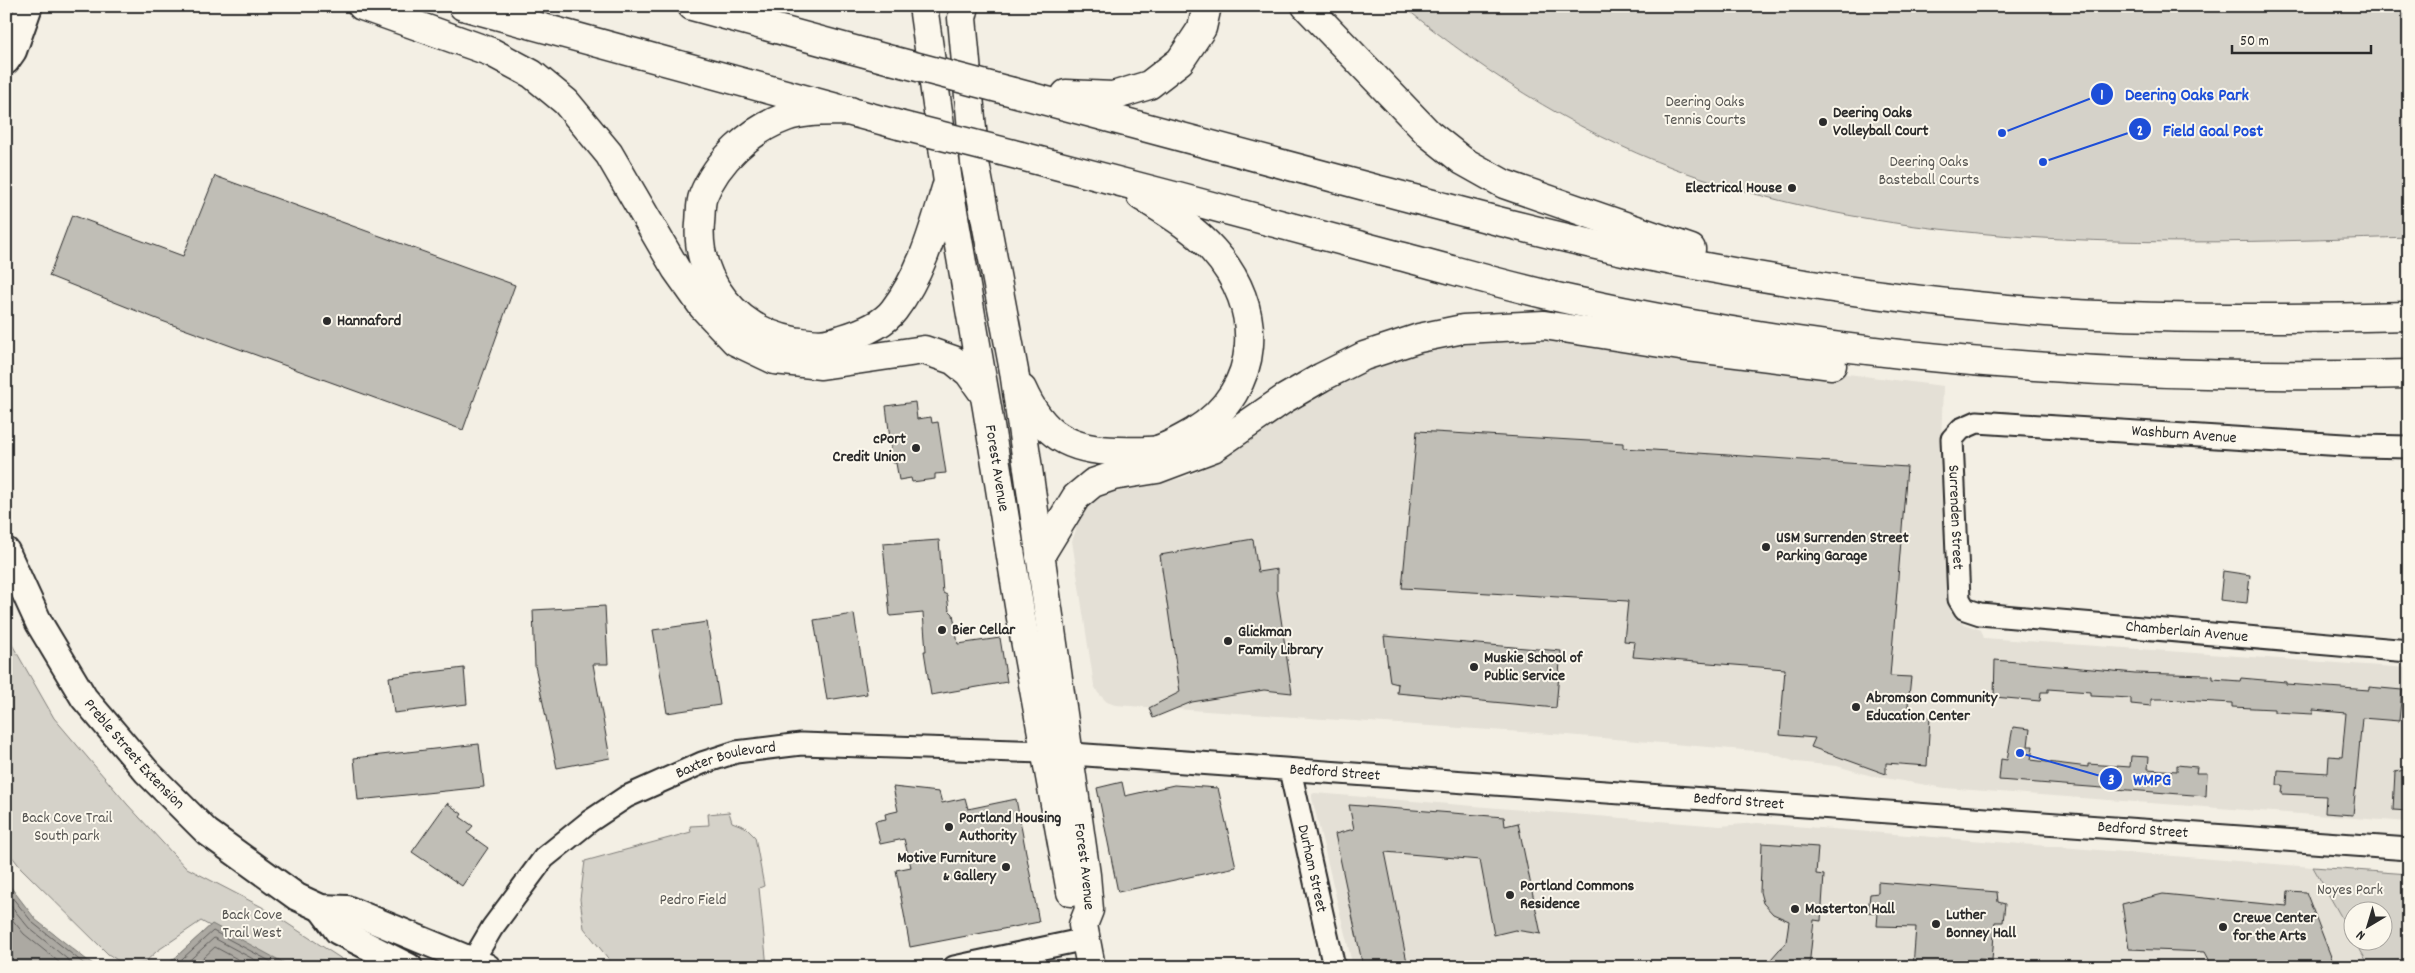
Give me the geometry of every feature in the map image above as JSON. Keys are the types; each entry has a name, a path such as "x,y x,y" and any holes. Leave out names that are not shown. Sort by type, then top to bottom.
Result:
{"highway":[{"path":"362,6 491,52 532,74 566,102 609,154 676,269 703,307 735,341 775,360 821,366 924,350 954,360 969,373 985,394"},
{"path":"463,6 898,125 1568,300 1821,345 1961,361 2116,373 2296,377 2409,374"},
{"path":"692,6 714,10 891,60 1502,222 1626,251 1780,280 1951,304 2058,313 2184,318 2291,319 2409,316"},
{"name":"Forest Avenue","path":"923,6 948,182 985,394 1056,753 1086,875 1088,910 1085,932 1091,967"},
{"path":"1014,92 1114,96 1149,85 1180,62 1202,28 1207,6"},
{"path":"1306,6 1429,134 1463,161 1504,184 1780,280"},
{"name":"Forest Avenue","path":"962,10 974,163 1014,371 1040,556 1056,753"},
{"path":"850,111 786,117 755,134 728,154 702,197 699,238 711,280 734,313 774,337 824,346 862,333 893,311 916,276 925,259 948,182"},
{"path":"1014,371 1033,412 1053,434 1082,448 1107,451 1157,450 1178,441 1204,426 1217,414 1229,399 1241,378 1249,353 1250,330 1247,307 1227,267 1213,249 1196,234 1118,182"},
{"path":"1040,556 1076,497 1093,483 1113,476 1157,469 1213,448 1284,399 1322,377 1364,356 1418,338 1463,329 1544,325 1680,346 1926,376 1961,361"}],"main road":[{"path":"6,61 13,50 30,6"},
{"name":"Preble Street Extension","path":"6,551 39,623 61,663 100,719 147,772 207,832 297,897 321,908 347,909 476,965"},
{"name":"Preble Street Extension","path":"321,908 338,931 409,967"}],"street":[{"name":"Washburn Avenue","path":"1960,429 1976,422 2350,446 2409,447"},
{"name":"Surrenden Street","path":"1960,429 1952,439 1959,599 1965,608"},
{"name":"Chamberlain Avenue","path":"1965,608 1980,614 2409,651"},
{"name":"Baxter Boulevard","path":"476,965 511,902 544,858 626,796 702,763 736,752 801,744 1056,753"},
{"name":"Bedford Street","path":"1056,753 2409,849"},
{"name":"Durham Street","path":"1290,770 1334,967"},
{"path":"954,967 1085,932"}],"shaded area":[{"path":"1539,338 1608,344 1943,386 1941,445 1949,604 1951,612 1957,619 1964,624 1981,630 1984,638 2409,668 2409,822 1945,788 1872,776 1837,766 1796,762 1767,752 1567,735 1115,705 1107,702 1098,693 1094,685 1072,541 1076,530 1073,522 1076,516 1092,501 1110,493 1183,478 1205,468 1287,411 1354,374 1384,362 1415,352 1477,340"},
{"path":"1312,794 1720,826 1757,823 2313,867 2342,918 2342,950 2360,950 2370,967 1353,967"}],"green space":[{"path":"1403,6 2409,6 2409,237 2229,242 2139,242 2049,238 1959,231 1871,219 1783,201 1696,176 1617,144 1579,125 1506,82"},
{"name":"Back Cove Trail South park","path":"6,634 54,718 127,804 185,867 262,907 354,967 165,967 210,926 201,921 157,951 144,963 125,965 108,954 21,868 6,849"},
{"name":"Pedro Field","path":"729,812 732,822 745,827 755,837 764,886 759,888 767,967 615,967 584,928 580,899 585,861 691,832 690,826 709,825 708,814"},
{"name":"Noyes Park","path":"2313,867 2409,874 2409,967 2370,967 2360,950 2392,950 2392,900 2342,900 2342,918"}],"water":[{"path":"6,881 36,920 98,967 6,967"},
{"path":"212,924 288,965 293,967 165,967"}],"building":[{"path":"215,176 515,285 463,430 162,321 49,276 72,215 183,256"},
{"name":"cPort Credit Union","path":"915,402 917,419 931,417 932,423 938,422 946,473 935,474 935,479 912,482 911,478 899,480 896,463 893,463 886,406"},
{"path":"1417,431 1623,443 1623,448 1907,467 1890,676 1911,677 1907,715 1930,717 1927,766 1886,763 1886,774 1811,747 1815,738 1780,735 1785,669 1633,657 1635,642 1624,641 1628,601 1402,588"},
{"name":"Glickman Family Library","path":"1253,539 1258,572 1277,569 1277,592 1292,693 1264,690 1192,702 1153,718 1149,708 1180,692 1160,555"},
{"path":"939,540 943,593 947,595 949,610 953,614 958,644 1000,638 1007,682 931,695 924,651 926,651 923,613 890,616 883,544"},
{"path":"2223,571 2250,575 2247,603 2220,600"},
{"path":"605,606 608,664 593,664 610,758 557,768 535,666 533,610"},
{"path":"854,614 867,694 827,700 814,620"},
{"path":"707,622 720,705 667,713 653,630"},
{"name":"Muskie School of Public Service","path":"1384,636 1561,651 1556,708 1397,693 1398,684 1390,682"},
{"path":"1995,660 2135,673 2208,675 2213,676 2213,679 2240,681 2241,678 2286,682 2286,684 2369,690 2369,687 2402,690 2399,721 2362,718 2353,815 2325,813 2326,796 2282,794 2283,785 2277,785 2278,770 2328,773 2329,756 2342,757 2346,713 2313,710 2313,714 2274,712 2274,709 2232,707 2232,703 2164,699 2151,699 2151,706 2131,704 2131,698 2091,696 2091,692 2048,689 2048,692 2041,692 2040,701 1994,697"},
{"path":"464,668 467,704 394,713 389,677"},
{"path":"2013,727 2030,729 2028,746 2033,746 2031,760 2088,767 2088,764 2130,767 2131,756 2149,757 2148,769 2177,771 2177,765 2197,767 2196,773 2207,773 2206,796 1999,780 2001,759 2007,760"},
{"path":"479,744 484,787 358,800 354,758"},
{"path":"2409,769 2409,811 2393,810 2395,772"},
{"path":"1122,782 1125,796 1174,785 1218,788 1236,867 1118,892 1097,788"},
{"path":"893,787 939,792 942,803 965,798 968,809 1016,799 1039,922 910,947 896,870 911,867 904,839 880,844 875,821 886,819 885,814 898,811"},
{"path":"447,803 462,814 460,817 473,826 467,833 488,848 462,886 412,852"},
{"name":"Portland Commons Residence","path":"1349,805 1504,817 1505,826 1518,823 1541,934 1515,930 1494,935 1480,860 1385,852 1408,967 1363,967 1335,834 1354,829"},
{"name":"Masterton Hall","path":"1762,843 1818,847 1816,874 1824,875 1821,921 1814,920 1809,967 1764,967 1786,942 1789,921 1773,914 1763,903 1760,892"},
{"name":"Luther Bonney Hall","path":"1878,882 1997,892 1998,902 2005,904 2003,922 1995,922 1992,960 1979,959 1973,967 1913,967 1916,927 1877,926 1878,913 1868,912 1870,894 1878,893"},
{"name":"Crewe Center for the Arts","path":"2288,891 2306,892 2335,967 2213,967 2205,952 2129,949 2122,904 2163,894 2287,906"}],"place":[{"name":"Deering Oaks Volleyball Court","path":"1823,122"},
{"name":"Deering Oaks Park","path":"2002,133"},
{"name":"Field Goal Post","path":"2043,162"},
{"name":"Electrical House","path":"1792,188"},
{"name":"Hannaford","path":"327,321"},
{"name":"cPort Credit Union","path":"916,448"},
{"name":"USM Surrenden Street Parking Garage","path":"1766,547"},
{"name":"Bier Cellar","path":"942,630"},
{"name":"Glickman Family Library","path":"1228,641"},
{"name":"Muskie School of Public Service","path":"1474,667"},
{"name":"Abromson Community Education Center","path":"1856,707"},
{"name":"WMPG","path":"2020,753"},
{"name":"Portland Housing Authority","path":"949,827"},
{"name":"Motive Furniture & Gallery","path":"1006,867"},
{"name":"Portland Commons Residence","path":"1510,895"},
{"name":"Masterton Hall","path":"1795,909"},
{"name":"Luther Bonney Hall","path":"1936,924"},
{"name":"Crewe Center for the Arts","path":"2223,927"}],"park label":[{"name":"Deering Oaks Tennis Courts","path":"1705,111"},
{"name":"Deering Oaks Basteball Courts","path":"1929,171"},
{"name":"Back Cove Trail West","path":"252,924"}]}
